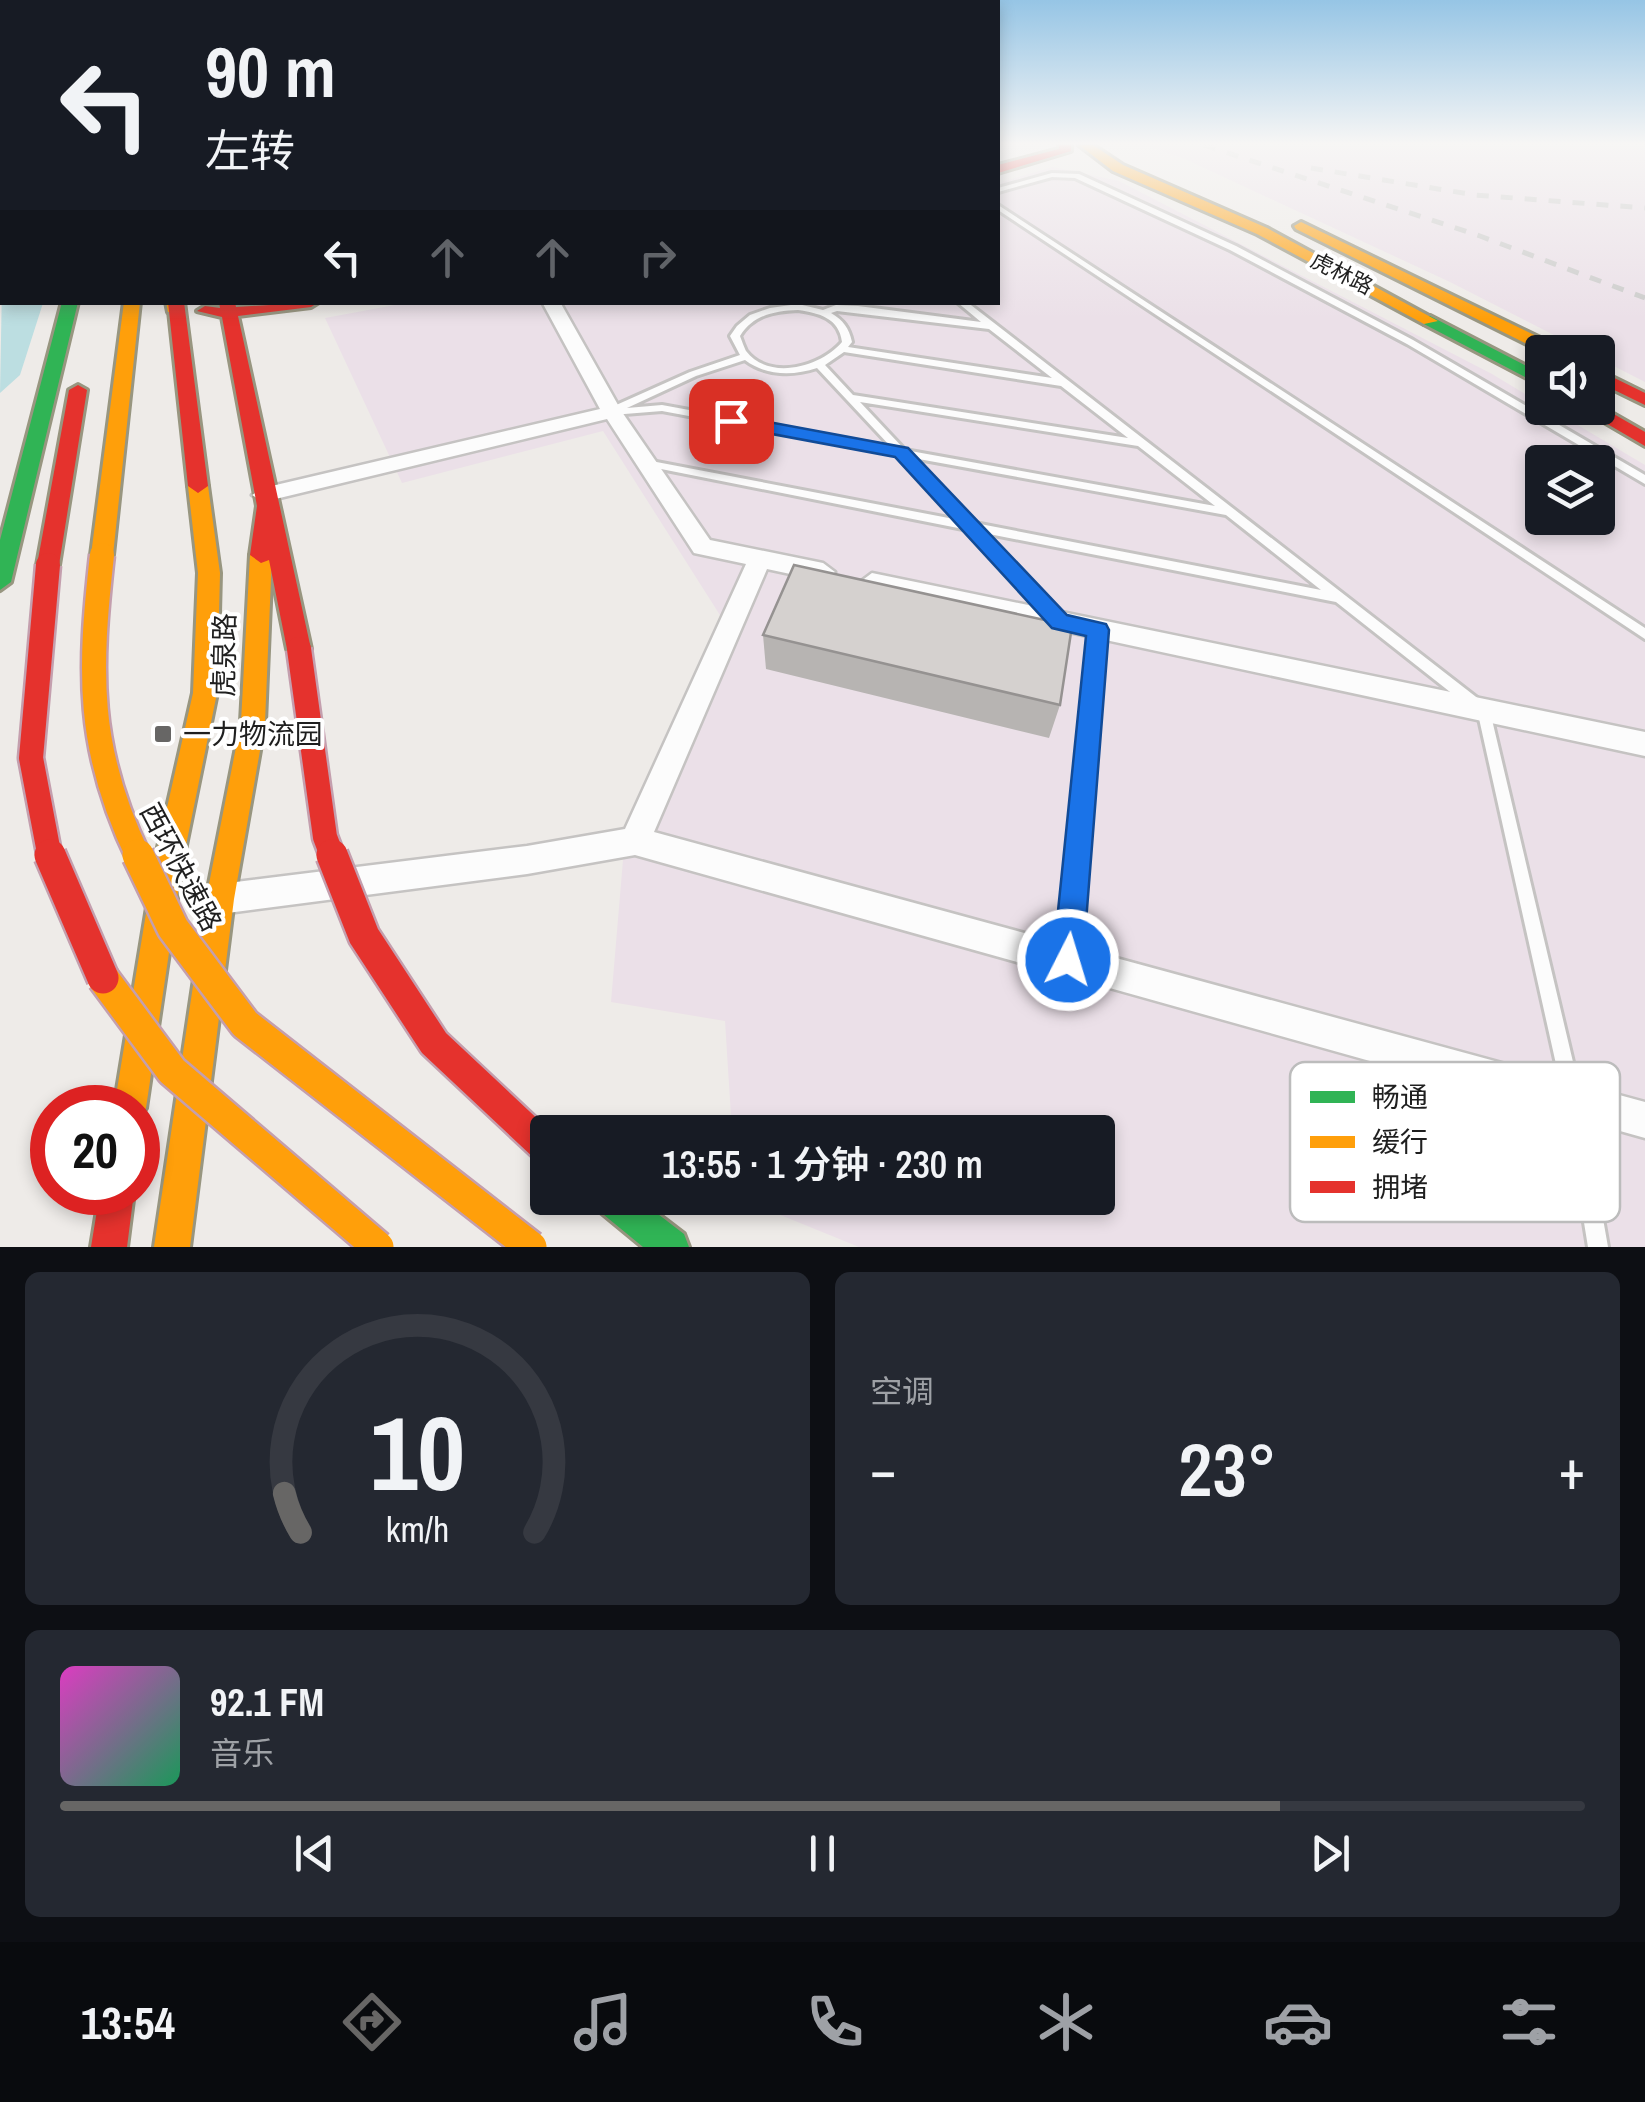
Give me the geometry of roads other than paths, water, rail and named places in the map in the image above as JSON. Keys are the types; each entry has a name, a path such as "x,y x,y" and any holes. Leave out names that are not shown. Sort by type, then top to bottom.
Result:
{"main road":[{"name":"虎林路","path":"1198,203 1262,231 1525,372"},
{"name":"虎林路","path":"1253,203 1525,337"},
{"path":"0,582 69,305"},
{"name":"西环快速路","path":"132,305 91,651 96,730 119,817 174,928 245,1024 531,1247"},
{"name":"虎泉路","path":"134,1085 168,865 205,693 209,573 178,305"},
{"path":"190,305 270,305"},
{"name":"虎泉路","path":"172,1247 220,899 252,722 256,589 265,501 228,308"},
{"path":"83,359 48,565 31,758 52,866 108,990 172,1071 378,1247"},
{"path":"1615,384 1645,400"},
{"path":"1615,423 1645,440"},
{"path":"265,501 299,649 325,838 364,936 434,1042 530,1133"},
{"path":"108,1247 113,1215"},
{"path":"631,1215 671,1247"}],"street":[{"path":"553,305 612,412 702,547 1645,744"},
{"path":"265,501 612,412"},
{"path":"635,841 760,559"},
{"path":"220,899 510,862 635,841 1436,1062"},
{"path":"1620,1113 1645,1120"}],"lane":[{"path":"1135,203 1232,248 1410,342 1645,480"},
{"path":"1000,208 1645,634"},
{"path":"965,305 1484,711 1564,1062"},
{"path":"745,357 735,336 750,318 780,308 823,312 858,309 992,326"},
{"path":"823,312 840,322 847,332 844,349"},
{"path":"612,412 693,374 745,357 776,369 820,365 844,349 1064,383"},
{"path":"820,365 1060,622"},
{"path":"849,397 1142,443"},
{"path":"612,412 662,408 1230,513"},
{"path":"646,462 1341,599"},
{"path":"1068,960 1098,630"},
{"path":"1594,1222 1598,1247"}],"water":[{"path":"2,305 42,305 20,375 0,393"}],"railway":[{"path":"1380,203 1645,298"},
{"path":"1582,203 1645,208"}],"place":[{"name":"一力物流园","path":"163,734"}]}
